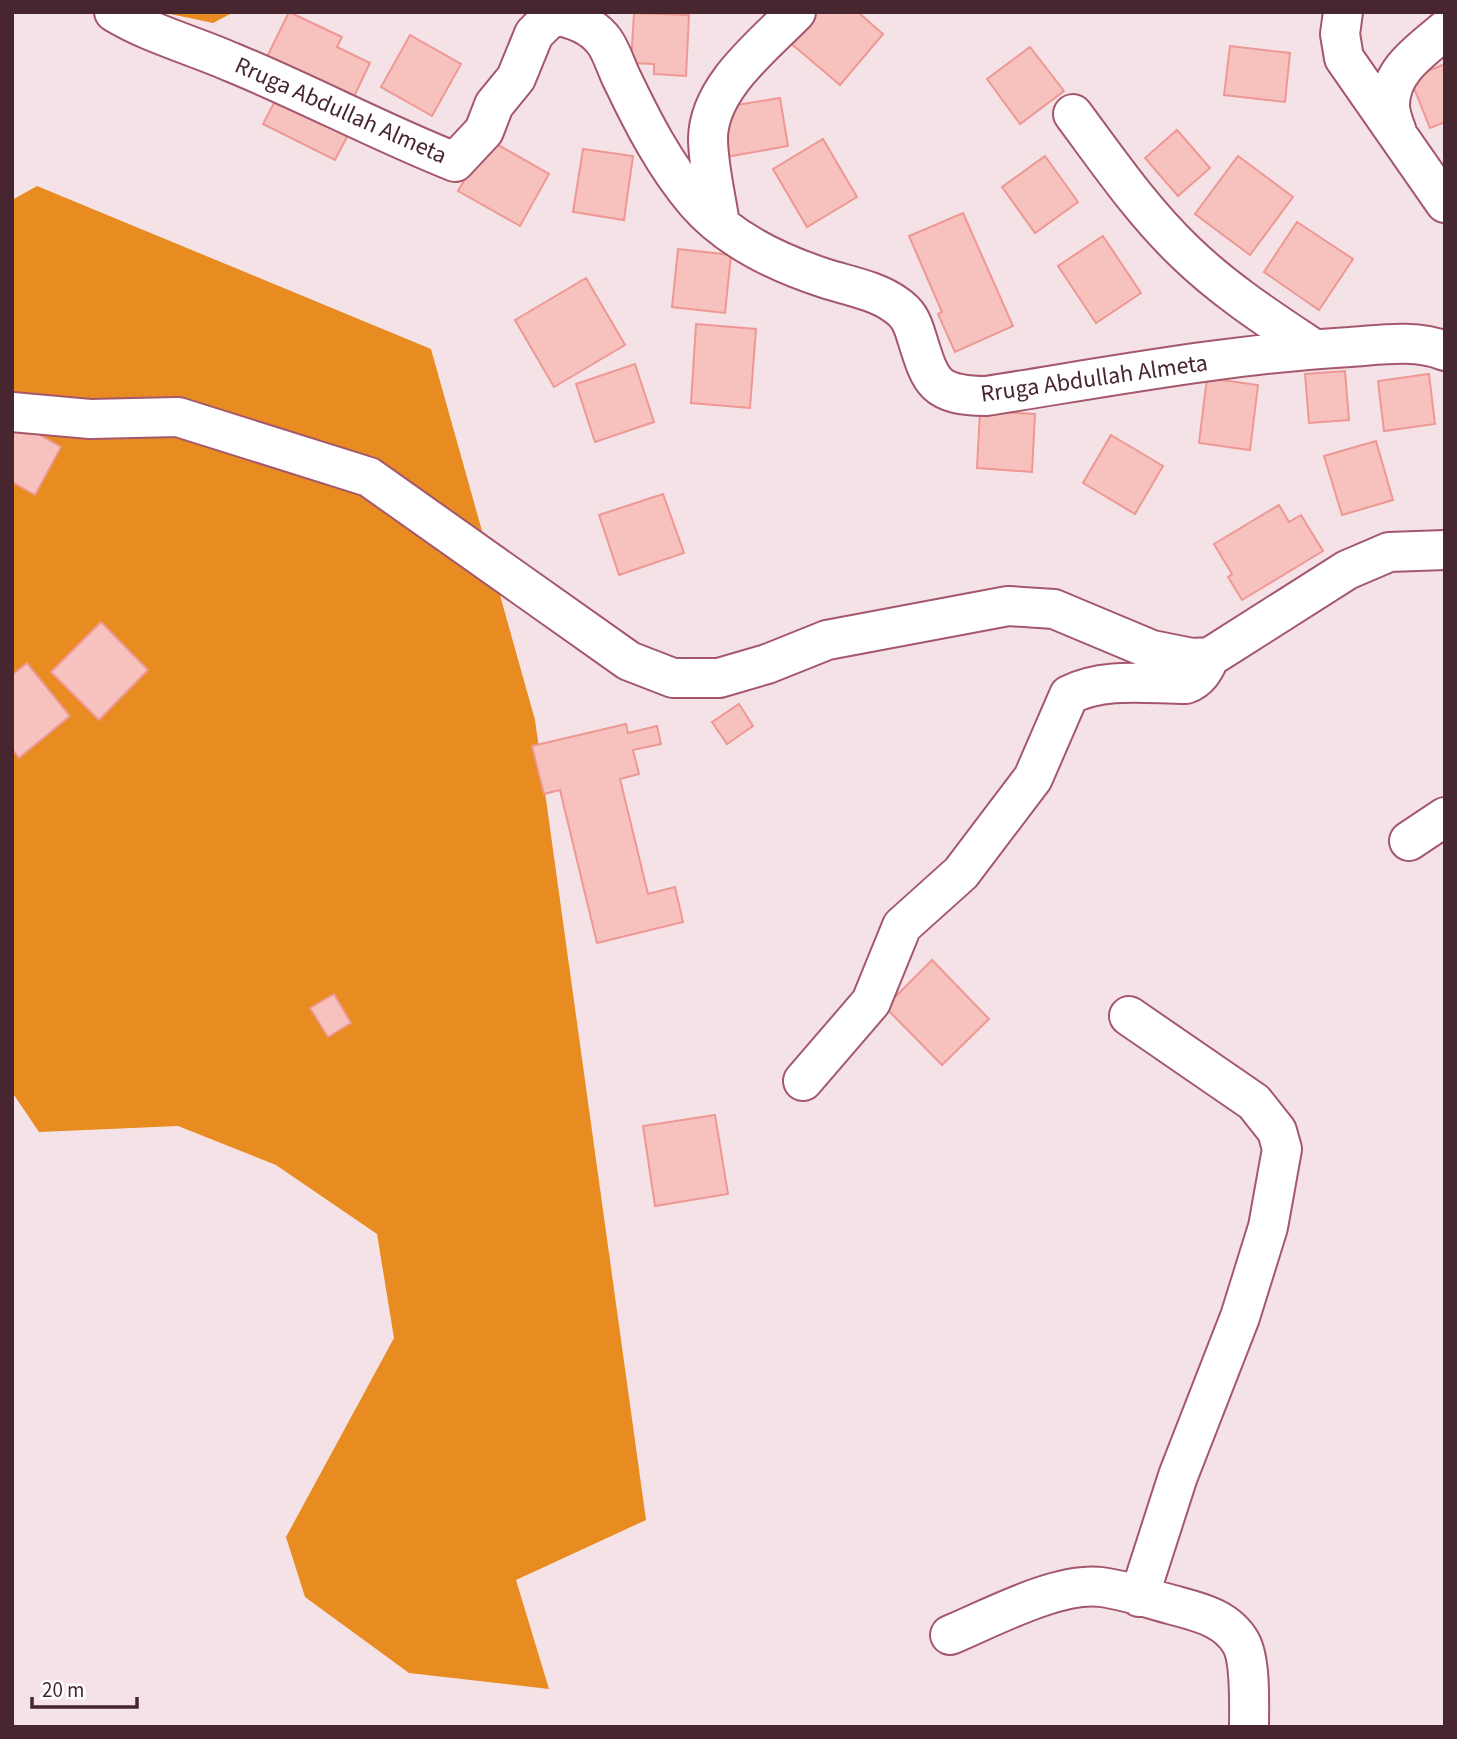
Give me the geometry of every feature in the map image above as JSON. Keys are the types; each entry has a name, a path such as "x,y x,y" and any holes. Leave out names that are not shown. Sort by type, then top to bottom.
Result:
{"street":[{"name":"Rruga Abdullah Almeta","path":"114,12 134,25 230,61 416,147 455,162 484,131 494,105 516,78 534,34 554,15 577,19 603,39 658,148 696,202 720,224 750,245 801,271 894,303 907,314 927,370 936,385 962,395 986,396 1314,349 1398,344 1436,347 1445,351"},
{"path":"720,224 708,138 713,110 726,85 796,12"},
{"path":"1343,12 1340,34 1344,58 1445,203"},
{"path":"1398,134 1389,108 1391,87 1401,68 1445,30"},
{"path":"1073,114 1129,190 1184,252 1240,299 1314,349"},
{"path":"12,412 90,419 178,417 369,477 629,661 673,678 719,678 767,664 827,640 1008,606 1054,608 1152,650 1192,658 1210,657 1347,570 1389,552 1445,550"},
{"path":"803,1081 871,1002 902,926 961,873 1033,778 1069,695 1094,686 1115,683 1185,684 1195,680 1204,671 1210,657"},
{"path":"1409,841 1445,817"},
{"path":"1129,1016 1254,1102 1277,1131 1282,1149 1268,1227 1240,1317 1178,1476 1139,1597"},
{"path":"950,1635 1048,1594 1074,1588 1100,1587 1206,1614 1226,1625 1242,1644 1249,1678 1249,1727"}],"shaded area":[{"path":"161,12 234,12 213,23"},
{"path":"37,186 431,349 535,720 646,1520 516,1580 549,1689 409,1673 305,1597 286,1537 394,1338 377,1234 276,1165 178,1126 39,1132 12,1092 12,200"}],"building":[{"path":"289,12 342,37 337,47 370,63 350,105 264,63"},
{"path":"812,12 858,12 883,34 840,85 788,41"},
{"path":"634,13 689,15 686,76 654,74 654,64 631,63"},
{"path":"410,35 461,64 432,116 381,87"},
{"path":"1230,46 1290,53 1285,102 1224,95"},
{"path":"1030,47 1064,91 1020,124 987,79"},
{"path":"1445,64 1445,122 1430,128 1410,78"},
{"path":"780,98 788,146 726,157 718,108"},
{"path":"276,99 348,135 335,160 263,124"},
{"path":"1177,130 1210,168 1178,196 1145,158"},
{"path":"488,139 549,174 520,226 458,191"},
{"path":"823,139 857,197 807,227 773,169"},
{"path":"583,149 633,156 624,220 573,212"},
{"path":"1045,156 1078,202 1035,233 1002,187"},
{"path":"1238,156 1293,197 1250,255 1195,214"},
{"path":"963,213 1013,326 955,352 938,314 942,312 909,236"},
{"path":"1297,222 1353,259 1319,310 1264,272"},
{"path":"1103,236 1141,293 1096,323 1058,266"},
{"path":"678,249 731,255 725,313 672,307"},
{"path":"586,278 625,345 554,387 515,320"},
{"path":"696,324 756,329 750,408 691,403"},
{"path":"635,364 654,422 595,442 576,384"},
{"path":"1345,371 1349,420 1309,423 1305,374"},
{"path":"1429,374 1435,424 1384,431 1378,381"},
{"path":"1207,378 1258,385 1250,450 1199,443"},
{"path":"980,411 1035,414 1032,472 977,468"},
{"path":"15,421 61,447 35,495 12,482 12,427"},
{"path":"1111,435 1163,466 1135,514 1083,483"},
{"path":"1376,441 1393,500 1342,515 1324,456"},
{"path":"663,494 684,553 619,575 599,515"},
{"path":"1279,505 1289,522 1301,515 1323,551 1242,600 1228,577 1232,574 1214,544"},
{"path":"101,622 148,670 99,720 51,672"},
{"path":"27,663 70,716 19,758 12,749 12,675"},
{"path":"739,704 753,726 727,744 712,722"},
{"path":"626,724 628,733 657,726 661,744 633,750 639,774 620,779 648,894 675,887 683,922 597,943 560,790 544,794 532,746"},
{"path":"932,960 989,1019 942,1065 885,1007"},
{"path":"334,994 351,1023 328,1037 310,1008"},
{"path":"715,1115 728,1194 655,1206 643,1126"}]}
